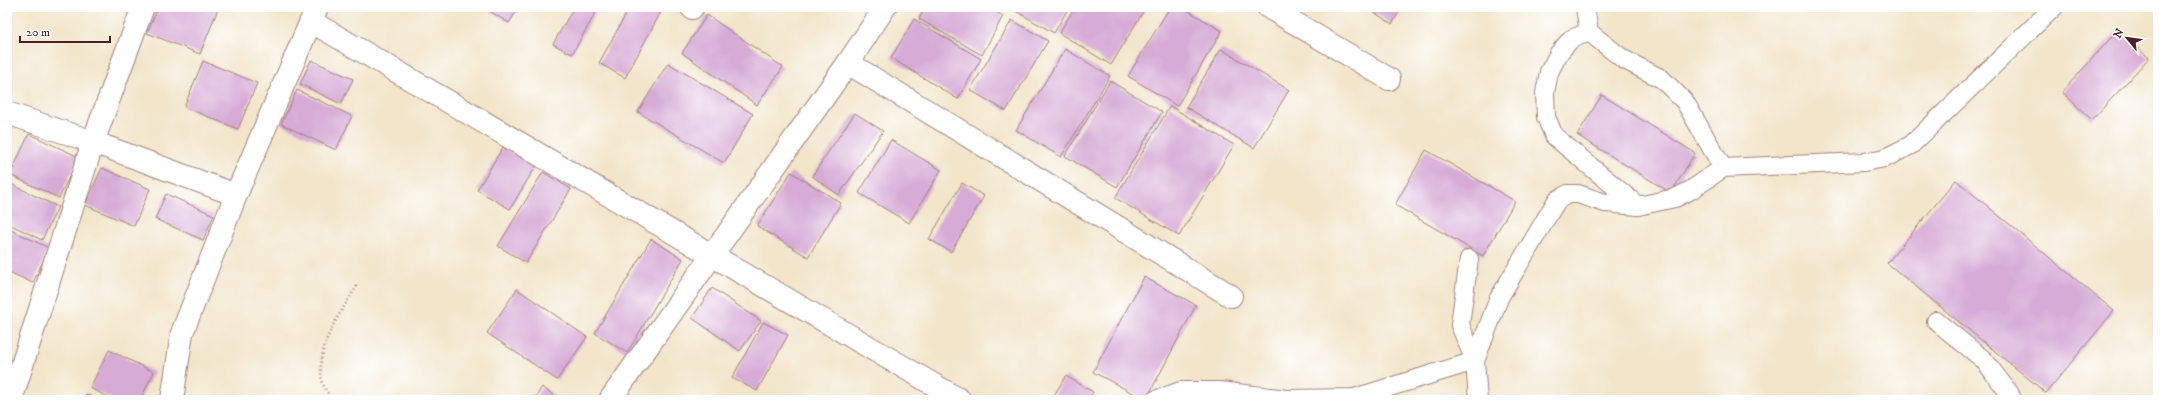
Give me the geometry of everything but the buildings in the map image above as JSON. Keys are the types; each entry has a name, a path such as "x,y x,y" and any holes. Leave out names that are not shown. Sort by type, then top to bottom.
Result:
{"street":[{"path":"12,400 93,142 143,7"},
{"path":"610,400 848,63 885,7"},
{"path":"1268,7 1389,79"},
{"path":"172,400 182,333 236,195 315,14 712,256 960,400"},
{"path":"848,63 1231,296"},
{"path":"7,113 93,142 236,195"}],"lane":[{"path":"1585,7 1589,32 1623,58 1662,79 1685,102 1722,168"},
{"path":"1475,361 1499,298 1557,200 1568,194 1578,194 1605,203 1638,206 1674,198 1691,190 1722,168 1864,162 1885,158 1911,145 2054,7"},
{"path":"1589,32 1571,40 1559,53 1549,72 1545,93 1546,117 1554,136 1638,206"},
{"path":"1469,259 1460,325 1475,361 1478,400"},
{"path":"1936,321 1984,360 2010,394 2012,400"},
{"path":"1155,400 1181,391 1220,391 1287,399 1354,398 1475,361"}],"path":[{"path":"332,400 322,382 320,361 324,343 358,284"}]}
